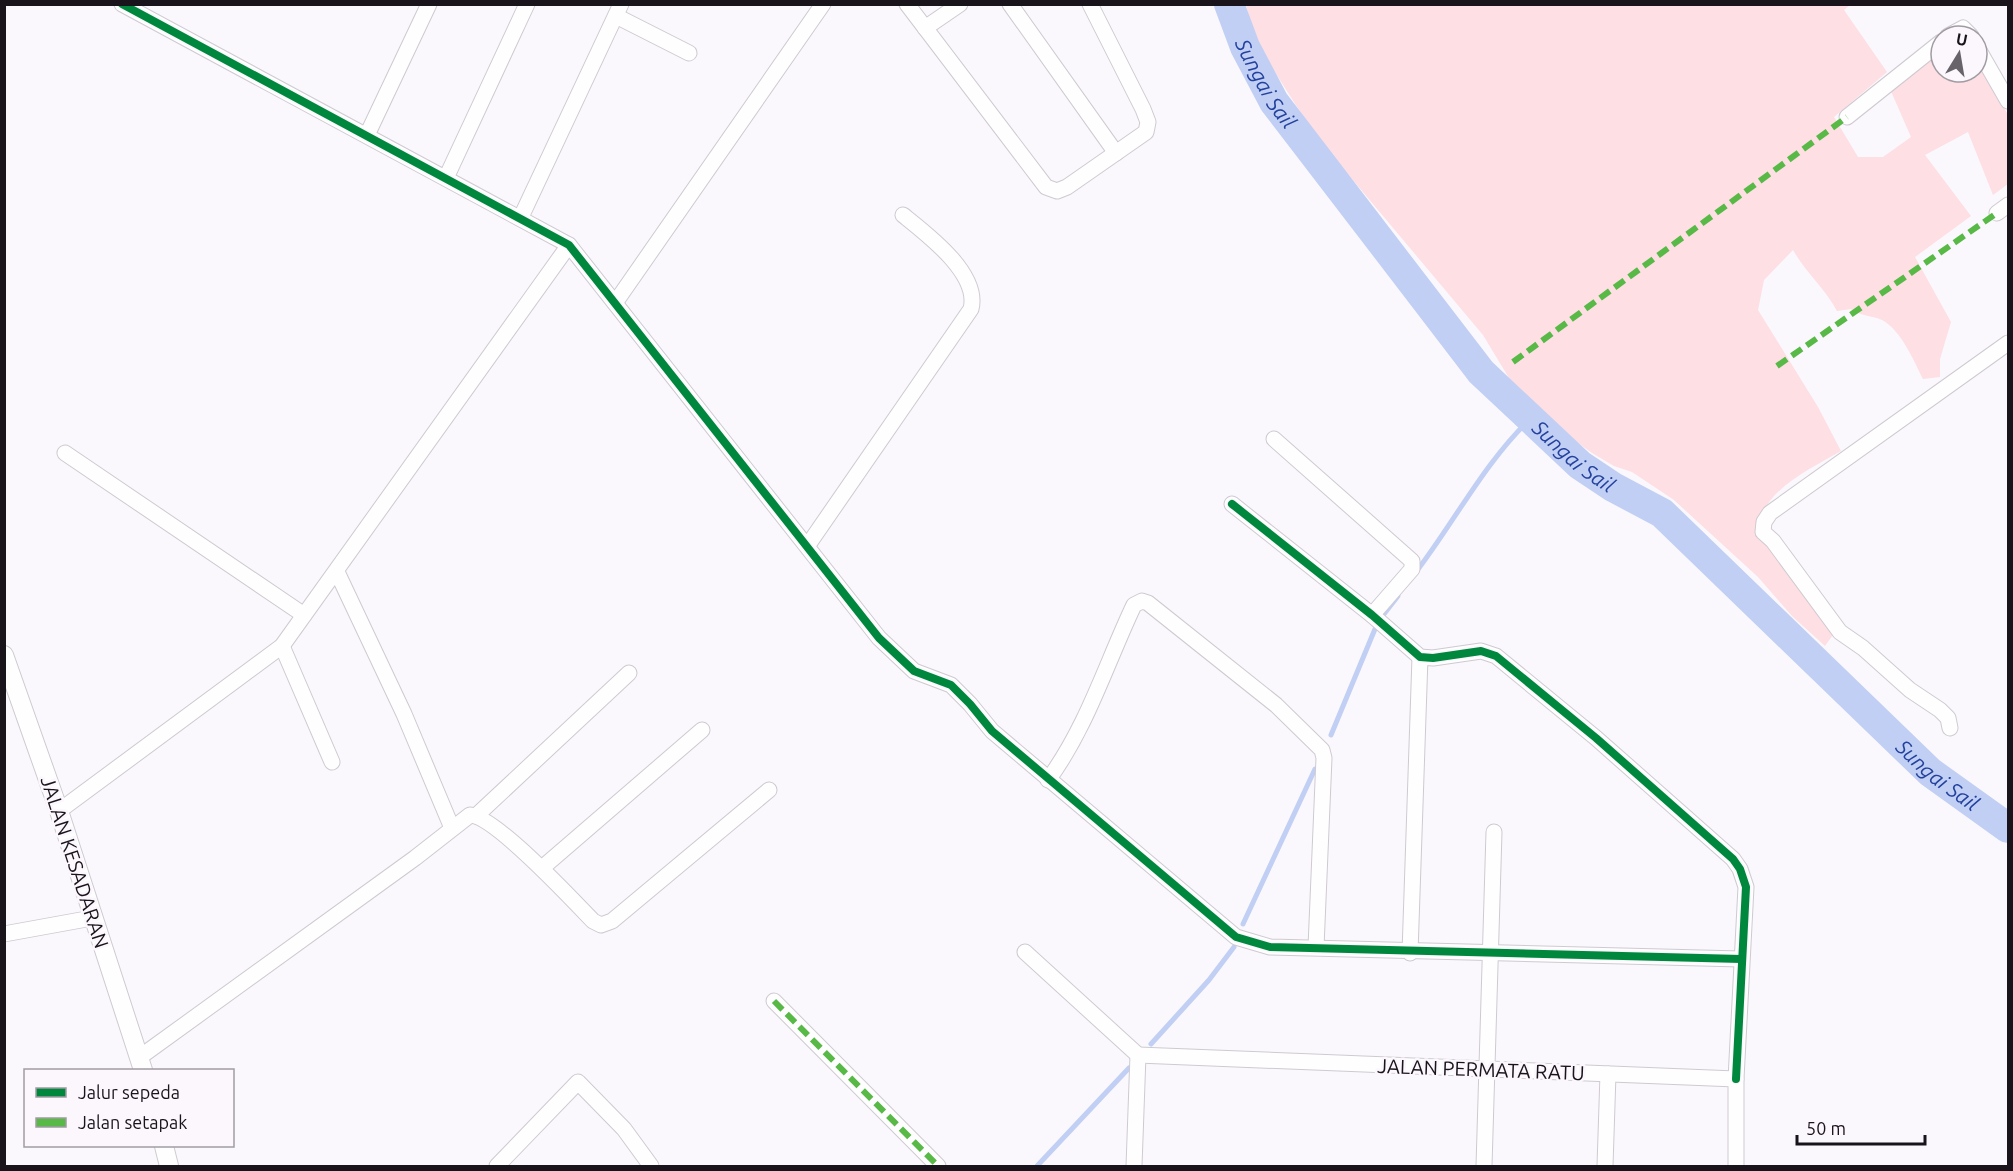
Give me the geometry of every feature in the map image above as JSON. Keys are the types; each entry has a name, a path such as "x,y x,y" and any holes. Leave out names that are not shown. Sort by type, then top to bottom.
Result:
{"street":[{"path":"122,4 521,217 569,245 808,545 879,638 914,671 951,686 970,704 992,731 1236,937 1270,947 1741,959"},
{"path":"366,135 429,4"},
{"path":"446,178 527,4"},
{"path":"615,303 824,4"},
{"path":"907,4 1051,191 1067,187 1146,132 1148,122 1090,4"},
{"path":"925,28 960,4"},
{"path":"1010,4 1116,153"},
{"path":"521,217 619,10 689,53"},
{"path":"1847,117 1929,52"},
{"path":"1989,66 2007,95"},
{"path":"808,545 971,309 974,298 969,283 940,245 903,215"},
{"path":"59,812 282,646 569,245"},
{"path":"1950,728 1948,718 1940,710 1910,690 1863,648 1840,632 1773,541 1763,532 1764,522 1770,513 2008,343"},
{"path":"1274,439 1412,561 1412,569 1372,615"},
{"path":"65,453 304,615"},
{"path":"1232,504 1372,615 1420,657 1433,658 1481,651 1496,656 1596,738 1733,859 1740,869 1746,887 1736,1079 1736,1167"},
{"path":"337,572 404,714 452,828"},
{"path":"1048,780 1088,715 1113,649 1134,605 1142,601 1153,606 1276,705 1322,750 1324,758 1316,947"},
{"path":"282,646 332,762"},
{"name":"JALAN KESADARAN","path":"4,655 59,812 92,918 142,1064"},
{"path":"1410,952 1420,657"},
{"path":"477,816 629,673"},
{"path":"542,868 702,730"},
{"path":"142,1064 470,815 477,816 542,868 593,921 601,925 607,923 769,790"},
{"path":"1484,1167 1494,832"},
{"path":"4,934 92,918"},
{"path":"1025,952 1138,1055 1134,1167"},
{"path":"774,1001 938,1167"},
{"name":"JALAN PERMATA RATU","path":"1138,1055 1736,1079"},
{"path":"1605,1167 1608,1074"},
{"path":"497,1167 578,1082 624,1130 651,1167"},
{"path":"164,1147 165,1166"}],"shaded area":[{"path":"1246,5 1850,5 1844,10 1887,72 1834,117 1858,157 1883,157 1911,137 1890,89 1929,57 1929,84 1989,84 1989,79 2008,115 2008,184 1993,195 1968,132 1925,155 1971,216 1915,257 1951,322 1940,359 1940,377 1923,379 1901,338 1882,320 1851,309 1837,311 1793,250 1764,280 1758,310 1818,407 1841,451 1802,473 1778,492 1769,502 1758,528 1835,632 1825,646 1792,616 1758,577 1674,500 1632,472 1614,466 1592,453 1553,425 1509,378 1483,335 1315,135 1255,41"}],"waterway":[{"name":"Sungai Sail","path":"1229,4 1245,47 1274,102 1481,372 1580,465 1613,487 1662,513 1930,772 2008,828"},
{"path":"1416,572 1484,473 1514,435 1531,418"},
{"path":"1384,614 1398,596"},
{"path":"1331,735 1375,629"},
{"path":"1243,924 1315,769"},
{"path":"1151,1044 1209,980 1234,947"},
{"path":"1037,1166 1129,1068"}],"marked path":[{"path":"1513,362 1847,117"},
{"path":"1777,366 1997,213"},
{"path":"774,1001 938,1166"}],"cycle path":[{"path":"122,4 569,245 879,638 914,671 951,685 992,731 1236,937 1270,947 1741,959"},
{"path":"1232,504 1372,615 1420,657 1433,658 1481,651 1496,656 1596,738 1733,859 1740,869 1746,887 1736,1079"}]}
